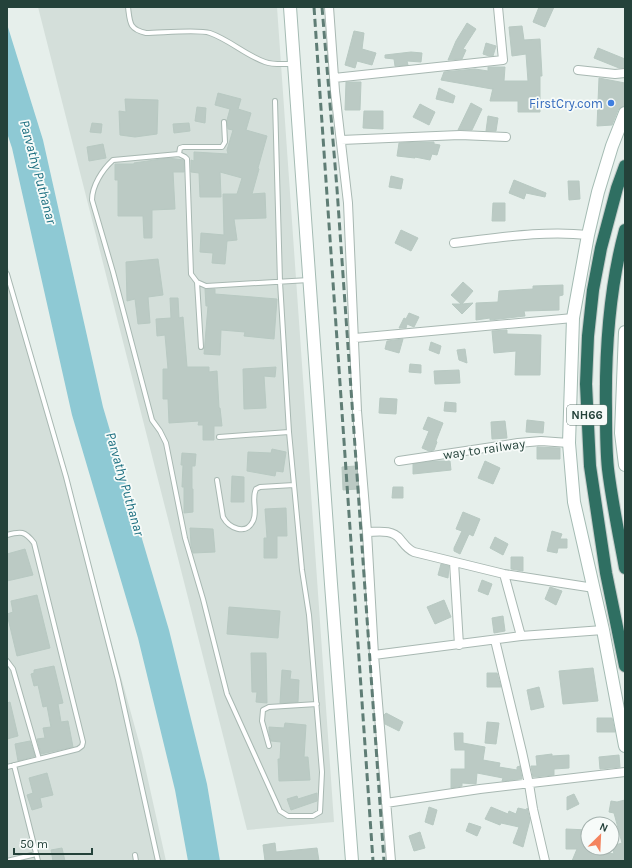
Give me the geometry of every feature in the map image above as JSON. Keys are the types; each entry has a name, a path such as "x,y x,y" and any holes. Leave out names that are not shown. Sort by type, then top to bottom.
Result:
{"highway":[{"name":"NH66","path":"625,166 617,188 601,248 591,306 586,384 590,466 606,573 625,666"},
{"name":"NH66","path":"625,230 620,247 612,296 607,337 605,376 608,469 625,568"}],"main road":[{"path":"290,7 352,861"},
{"path":"625,113 612,146 598,192 572,318 569,443 574,502 603,630 625,746"},
{"path":"625,332 623,434 625,465"}],"street":[{"path":"329,7 334,78 348,203 357,411 367,532 374,656 391,861"},
{"path":"334,78 503,60 498,7"},
{"path":"578,70 615,74 625,73"},
{"path":"341,140 460,135 506,137"},
{"path":"454,242 547,233 566,233 588,236"},
{"path":"355,338 572,318"},
{"name":"way to railway","path":"399,461 518,443 541,441 569,443"},
{"path":"367,532 389,532 400,539 408,550 454,562 504,574 594,588"},
{"path":"454,562 458,645"},
{"path":"504,574 521,636"},
{"path":"374,656 521,636 603,630"},
{"path":"496,640 545,861"},
{"path":"386,803 480,789 625,772"}],"lane":[{"path":"128,7 130,24 137,31 146,33 204,31 217,36 266,62 276,64 294,64"},
{"path":"275,101 280,282 289,432 302,570 309,615 322,772 320,812 313,816 288,816 280,811 227,694 203,599 185,538 166,443 152,420 113,272 92,200 92,191 113,160 179,154 187,159 191,274 197,282 206,286 280,282 309,280"},
{"path":"179,154 180,148 183,146 222,147 225,142 224,122"},
{"path":"7,274 66,477 115,665 158,861"},
{"path":"197,282 201,347"},
{"path":"218,436 289,432"},
{"path":"217,480 225,522 230,527 241,529 247,527 254,520 254,497 256,489 260,487 294,485"},
{"path":"7,535 22,532 27,534 34,543 83,737 82,746 78,749 7,767"},
{"path":"7,661 14,669 39,758"},
{"path":"268,746 262,721 264,710 269,707 317,704"},
{"path":"14,765 38,861"},
{"path":"7,861 36,854"},
{"path":"135,855 136,861"}],"shaded area":[{"path":"38,7 277,7 334,822 247,830"},
{"path":"7,264 142,753 166,861 7,861"}],"water":[{"name":"Parvathy Puthanar","path":"7,24 43,140 103,407 169,630 207,784 220,861 188,861 175,790 138,638 72,415 12,148 7,133"}],"building":[{"path":"539,7 554,7 545,27 533,22"},
{"path":"467,23 476,29 463,49 466,50 462,59 448,60 456,41"},
{"path":"522,26 524,40 540,39 542,76 540,76 540,112 518,112 518,101 490,101 493,88 441,80 444,72 475,69 488,71 488,67 505,67 504,81 528,81 526,54 512,56 509,27"},
{"path":"354,31 364,33 362,49 376,53 372,65 357,61 355,68 345,65"},
{"path":"486,43 496,46 493,56 483,54"},
{"path":"598,48 625,59 625,68 619,68 594,58"},
{"path":"411,52 422,53 421,62 407,61 408,65 395,66 394,59 385,58 385,55"},
{"path":"599,78 625,83 625,106 618,110 612,125 597,126"},
{"path":"346,82 361,82 360,110 345,110"},
{"path":"439,88 455,96 453,103 436,99"},
{"path":"218,93 241,99 238,109 251,113 246,130 267,136 252,194 265,193 266,218 234,219 237,240 227,241 225,264 212,263 213,253 200,252 201,233 224,235 223,194 237,194 242,178 220,172 221,197 200,197 199,173 191,172 191,160 194,161 194,152 228,154 227,150 233,130 228,129 227,120 230,109 215,105"},
{"path":"125,99 158,100 157,134 135,137 120,135 119,111 126,112"},
{"path":"471,103 482,109 472,130 458,130"},
{"path":"420,104 435,112 429,125 413,117"},
{"path":"197,107 206,108 205,123 195,121"},
{"path":"364,111 383,111 383,129 363,128"},
{"path":"488,116 498,118 496,131 486,131"},
{"path":"92,123 102,124 101,133 90,132"},
{"path":"189,123 190,131 174,133 173,124"},
{"path":"434,142 434,144 440,145 437,155 432,154 430,160 397,156 399,143"},
{"path":"103,144 106,158 89,161 87,147"},
{"path":"168,158 184,160 184,172 173,172 175,209 152,210 152,238 144,238 143,216 118,216 118,180 115,180 115,164 134,164"},
{"path":"391,176 403,179 401,189 389,187"},
{"path":"514,180 546,193 545,197 526,193 524,199 509,193"},
{"path":"568,181 579,181 580,199 569,200"},
{"path":"493,203 505,203 505,221 492,221"},
{"path":"401,230 418,238 411,251 395,243"},
{"path":"158,259 163,295 148,297 150,323 138,324 135,299 127,301 126,262"},
{"path":"463,282 473,291 462,304 473,303 462,314 452,304 461,304 451,295"},
{"path":"563,285 563,295 559,296 559,310 524,311 525,316 476,320 476,303 498,302 499,291 533,289 533,286"},
{"path":"205,289 215,289 215,294 277,299 274,339 244,336 245,332 221,330 220,355 204,354 208,306 206,306"},
{"path":"170,298 178,298 179,318 183,317 187,367 209,367 209,372 217,371 219,408 222,426 214,426 214,440 203,440 203,425 198,425 199,421 169,423 168,399 163,399 163,369 168,369 165,335 157,336 156,319 171,318"},
{"path":"409,313 419,317 414,327 407,324 406,328 399,328 404,318 406,319"},
{"path":"507,330 507,334 541,335 540,375 515,375 516,351 494,353 492,331"},
{"path":"403,339 399,353 385,349 387,341"},
{"path":"431,342 441,346 439,354 429,350"},
{"path":"465,349 467,363 459,360 457,350"},
{"path":"410,364 421,365 421,373 409,372"},
{"path":"276,367 275,377 264,376 266,408 244,409 243,369"},
{"path":"459,370 460,383 435,384 434,371"},
{"path":"380,398 397,399 396,414 379,413"},
{"path":"445,402 456,403 456,412 444,411"},
{"path":"428,417 443,423 434,450 429,451 422,448 429,431 423,429"},
{"path":"527,420 544,422 543,433 526,432"},
{"path":"505,421 507,438 492,439 491,422"},
{"path":"537,447 560,448 560,459 537,459"},
{"path":"272,449 286,452 283,472 276,471 275,476 247,471 248,452 271,453"},
{"path":"182,453 196,454 195,466 192,466 193,512 184,513 184,487 182,487 183,465 181,465"},
{"path":"434,461 450,461 451,470 413,474 413,464"},
{"path":"485,461 500,468 493,484 478,478"},
{"path":"356,466 358,489 343,490 342,467"},
{"path":"232,476 244,477 244,502 231,502"},
{"path":"393,487 403,487 403,498 392,498"},
{"path":"286,508 287,536 277,536 277,558 264,558 264,538 267,538 265,509"},
{"path":"463,512 480,519 473,536 469,534 460,554 454,551 454,548 462,531 456,529"},
{"path":"190,528 213,529 215,552 193,553"},
{"path":"552,531 562,534 560,539 567,539 567,548 558,548 557,553 547,551"},
{"path":"495,537 508,544 503,555 490,548"},
{"path":"25,549 33,575 7,581 7,554"},
{"path":"511,557 523,557 523,571 511,569"},
{"path":"441,564 449,566 448,578 438,575"},
{"path":"482,580 492,584 488,595 478,591"},
{"path":"550,587 562,591 556,605 545,599"},
{"path":"37,595 50,648 17,656 7,614 13,612 11,601"},
{"path":"444,600 451,617 435,624 427,607"},
{"path":"229,607 280,611 278,638 227,634"},
{"path":"503,616 505,631 494,633 492,618"},
{"path":"251,653 266,653 267,703 256,702 257,692 252,692"},
{"path":"54,666 63,703 58,704 61,722 68,721 73,747 41,754 37,739 45,738 43,728 51,727 47,706 43,707 38,685 34,686 31,674 34,673 34,670"},
{"path":"593,668 598,701 563,704 559,671"},
{"path":"282,670 291,671 290,679 299,680 298,702 280,703"},
{"path":"487,673 497,673 501,687 487,687"},
{"path":"539,687 544,707 531,710 527,690"},
{"path":"10,702 18,736 7,739 7,703"},
{"path":"386,713 403,722 399,731 385,724 384,715"},
{"path":"597,718 612,718 615,732 597,732"},
{"path":"487,722 499,723 496,744 485,743"},
{"path":"285,723 306,725 304,757 308,757 310,780 279,781 278,759 280,759 281,742 271,741 269,727 284,728"},
{"path":"454,733 463,733 463,743 485,747 483,760 500,763 499,767 517,770 517,767 520,766 522,779 502,781 503,778 477,773 476,784 462,783 462,786 451,788 451,769 465,769 465,750 455,750"},
{"path":"30,741 35,756 18,761 15,744"},
{"path":"552,754 552,756 569,755 569,768 554,769 554,775 533,777 531,766 537,766 536,756"},
{"path":"619,755 620,767 600,769 599,757"},
{"path":"47,773 53,795 40,798 42,807 32,810 27,795 33,793 29,778"},
{"path":"317,793 317,801 291,810 287,799 297,796 298,799"},
{"path":"574,794 579,804 567,810 567,797"},
{"path":"625,800 625,861 572,861 577,849 566,849 566,829 580,830 580,856 620,856 620,844 622,843 620,836 620,816 615,816 614,813 609,812 611,801 617,802"},
{"path":"429,807 437,810 433,825 425,822"},
{"path":"491,807 508,814 509,811 516,814 518,808 527,810 527,808 530,820 523,847 513,843 519,827 501,823 500,825 485,819"},
{"path":"469,823 481,827 477,836 466,831"},
{"path":"420,832 425,848 414,851 409,836"},
{"path":"275,843 276,852 317,848 319,861 265,861 263,845"},
{"path":"62,848 65,861 53,861 51,850"}],"railway":[{"path":"314,7 373,861"},
{"path":"322,7 337,189 384,861"}],"place":[{"name":"FirstCry.com","path":"611,103"}]}
